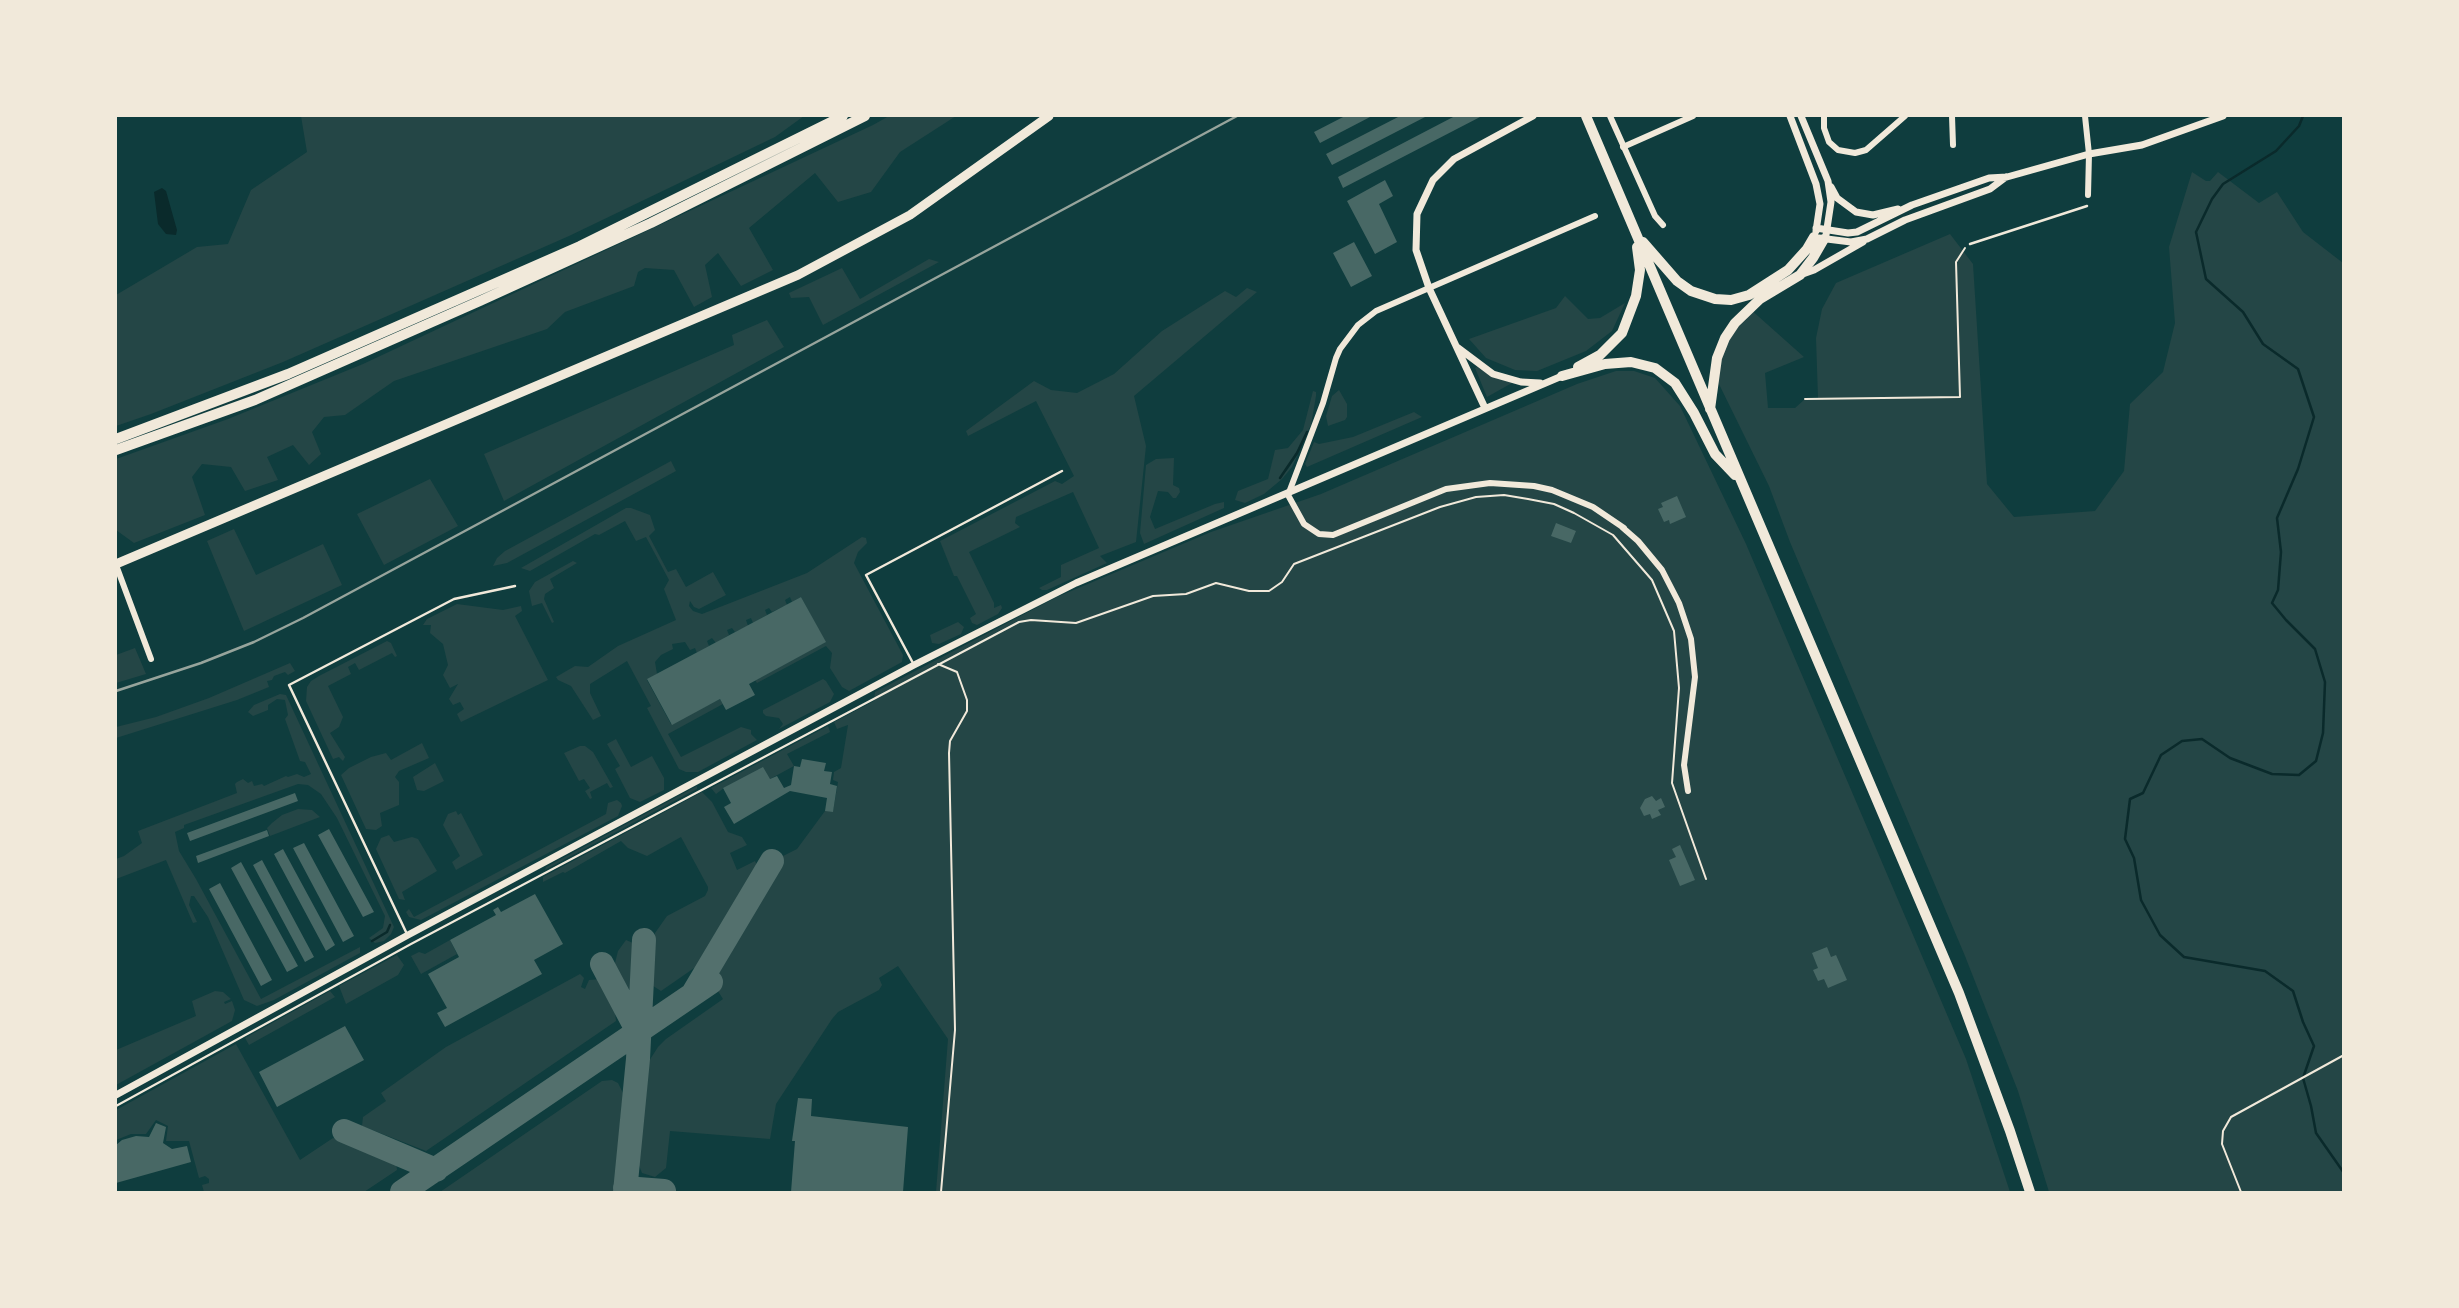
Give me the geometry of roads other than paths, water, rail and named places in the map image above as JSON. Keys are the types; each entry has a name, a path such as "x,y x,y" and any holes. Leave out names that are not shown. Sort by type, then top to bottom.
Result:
{"highway":[{"path":"116,439 288,374 580,246 843,116"},
{"path":"116,450 255,400 480,301 651,223 865,116"},
{"path":"1586,116 1959,993 2006,1118 2030,1192"},
{"path":"1636,234 1677,281 1691,291 1715,299 1731,300 1749,295 1788,270 1820,233"},
{"path":"1710,409 1717,358 1725,338 1735,323 1760,299 1800,275 1813,258 1820,233"},
{"path":"1562,376 1600,355 1622,333 1636,296 1640,270 1636,234"},
{"path":"1562,376 1605,364 1631,362 1655,368 1675,383 1715,454 1741,481"}],"main road":[{"path":"116,564 798,275 910,215 1049,116"}],"street":[{"path":"1485,408 1429,288 1416,250 1417,214 1427,191 1454,159 1532,116"},
{"path":"1609,116 1654,216 1663,225"},
{"path":"1623,147 1693,116"},
{"path":"1790,116 1816,184 1820,204 1820,233"},
{"path":"1801,116 1837,198 1843,204 1873,215 1912,205 1989,178 2007,177 2089,154 2143,145 2223,116"},
{"path":"1824,116 1826,136 1838,150 1855,153 1866,150 1905,116"},
{"path":"1952,116 1954,145"},
{"path":"2085,116 2089,154 2088,195"},
{"path":"1800,275 1814,271 1905,220 1990,189 2007,177"},
{"path":"1820,233 1831,202 1828,181"},
{"path":"1820,233 1857,232 1912,205"},
{"path":"1595,216 1376,311 1349,334 1336,358 1315,425 1288,495 1304,524 1319,534 1333,535 1447,489 1490,483 1552,490 1593,507 1623,528 1638,541 1662,570 1679,603 1688,630 1695,677 1684,765 1688,791"},
{"path":"1820,233 1850,242 1867,239"},
{"path":"1457,347 1493,374 1521,382 1545,383"},
{"path":"116,1095 408,935 914,665 1076,583 1288,495 1562,376"},
{"path":"116,564 151,659"}],"lane":[{"path":"1970,244 2087,206"},
{"path":"914,665 866,575 1062,471"},
{"path":"408,935 289,685 454,599 515,586"}],"waterway":[{"path":"2303,116 2299,126 2276,151 2223,184 2212,199 2196,232 2206,279 2243,312 2263,344 2298,369 2314,417 2298,469 2277,518 2281,552 2278,590 2272,603 2315,649 2325,682 2323,733 2316,761 2299,775 2272,774 2230,758 2202,739 2182,741 2161,755 2143,793 2130,799 2125,839 2134,858 2141,900 2160,935 2184,957 2265,971 2293,991 2314,1046 2303,1078 2316,1133 2344,1173"},
{"path":"1280,478 1307,432"},
{"path":"372,941 387,932 390,925"}],"railway":[{"path":"116,691 201,663 254,642 303,618 1237,116"}]}
